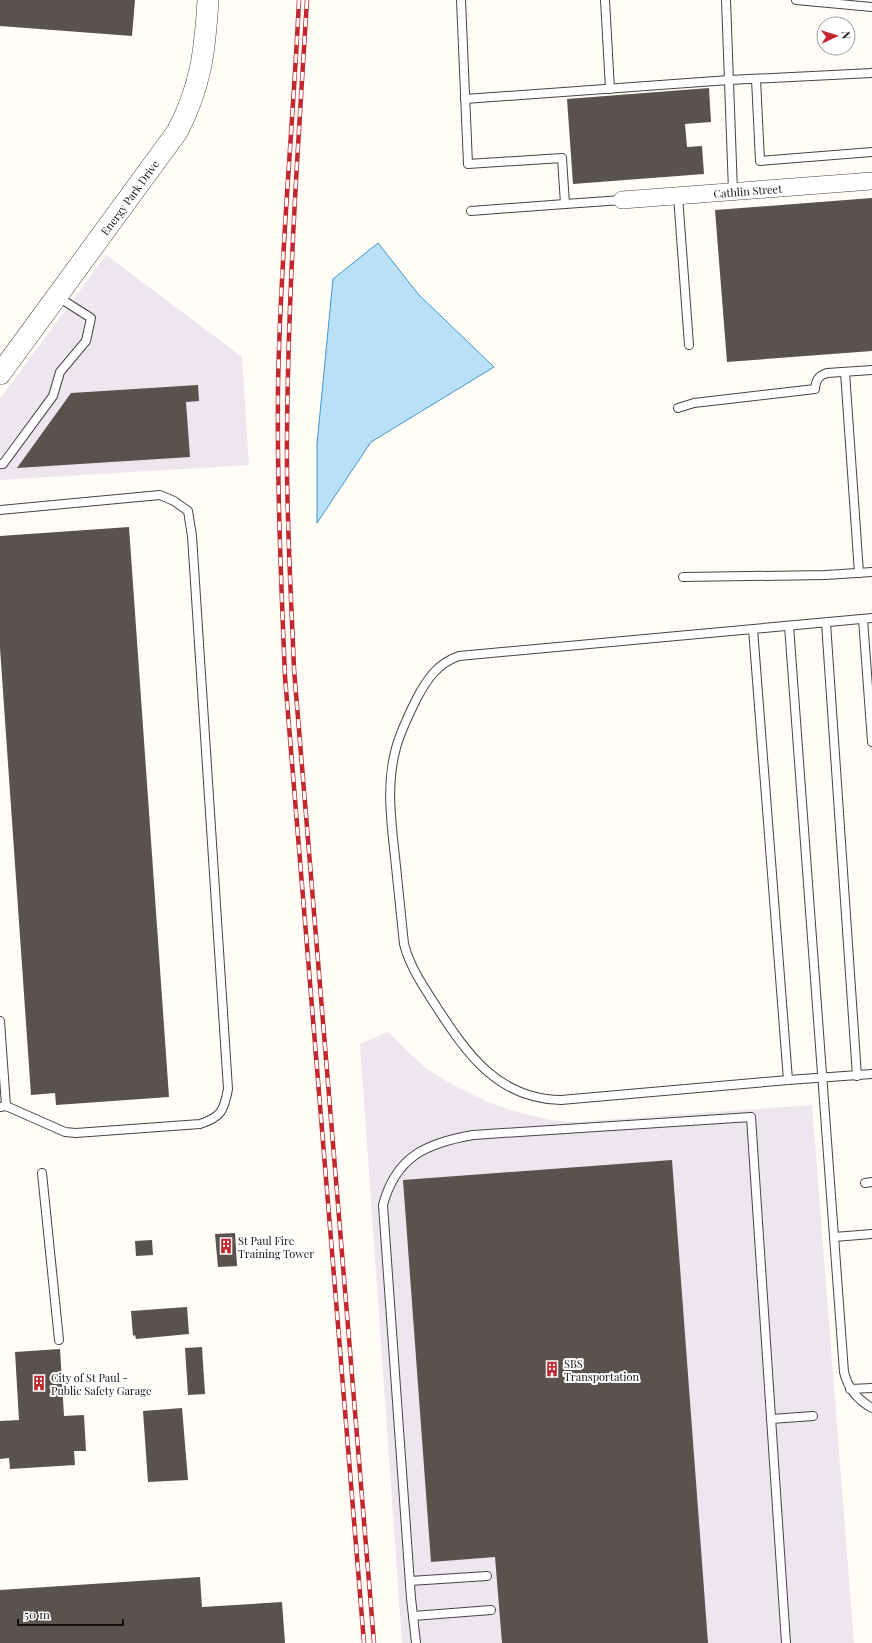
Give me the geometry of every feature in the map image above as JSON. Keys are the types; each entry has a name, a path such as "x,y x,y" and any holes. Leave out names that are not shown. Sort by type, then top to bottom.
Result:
{"street":[{"name":"Energy Park Drive","path":"0,374 166,150 177,132 196,91 203,56 208,0"},
{"name":"Cathlin Street","path":"622,200 872,181"}],"lane":[{"path":"461,0 468,164 562,158 565,204"},
{"path":"605,0 610,89"},
{"path":"726,0 733,191"},
{"path":"796,0 872,7"},
{"path":"465,99 729,80 872,73"},
{"path":"756,79 760,161 872,152"},
{"path":"678,196 688,345"},
{"path":"471,211 622,200"},
{"path":"0,464 3,464 53,396 60,372 86,341 91,318 57,297"},
{"path":"678,408 694,403 815,389 816,381 820,376 826,373 872,370"},
{"path":"845,372 859,573"},
{"path":"0,510 160,495 174,501 188,510 192,536 228,1089 225,1106 212,1120 200,1124 76,1133 65,1132 3,1107 0,1021"},
{"path":"683,578 826,575 872,572"},
{"path":"872,618 459,656 451,658 433,673 423,687 403,728 396,749 391,773 390,809 404,944 408,960 466,1050 481,1067 498,1080 530,1096 546,1100 561,1100 872,1074"},
{"path":"863,619 872,742"},
{"path":"826,623 857,1076"},
{"path":"789,626 844,1372 850,1389 858,1398 872,1408"},
{"path":"753,629 788,1080"},
{"path":"416,1643 410,1581 383,1204 388,1189 407,1160 430,1146 450,1139 473,1135 751,1117 786,1643"},
{"path":"42,1173 59,1340"},
{"path":"834,1237 872,1234"},
{"path":"850,1389 872,1388"},
{"path":"771,1419 813,1416"},
{"path":"410,1581 487,1576"},
{"path":"413,1616 490,1610"}],"shaded area":[{"path":"106,255 242,357 249,465 0,480 0,399"},
{"path":"388,1032 427,1069 453,1085 490,1103 517,1112 551,1120 573,1122 812,1105 854,1643 402,1643 360,1044"}],"water":[{"path":"378,243 419,295 494,367 371,442 317,523 317,444 333,279"}],"building":[{"path":"0,0 135,0 132,36 0,26"},
{"path":"709,88 711,122 685,124 687,147 702,146 704,174 573,184 567,99"},
{"path":"872,198 872,351 727,362 715,210"},
{"path":"198,385 199,401 186,402 190,457 17,468 71,393"},
{"path":"129,527 169,1097 56,1105 55,1093 31,1095 0,648 0,536"},
{"name":"SBS Transportation","path":"672,1160 708,1643 502,1643 495,1557 431,1562 403,1180"},
{"name":"St Paul Fire Training Tower","path":"235,1233 237,1266 218,1267 215,1234"},
{"path":"152,1240 153,1255 136,1256 135,1241"},
{"path":"187,1307 189,1334 136,1339 135,1335 133,1336 131,1311"},
{"path":"202,1347 205,1394 188,1395 185,1348"},
{"name":"City of St Paul - Public Safety Garage","path":"60,1349 64,1416 84,1415 86,1451 74,1451 75,1465 10,1469 9,1458 0,1459 0,1421 19,1420 15,1352"},
{"path":"182,1408 188,1480 148,1482 143,1411"},
{"path":"200,1577 202,1607 282,1602 285,1643 0,1643 0,1590"}],"railway":[{"path":"299,0 279,339 279,496 285,677 364,1643"},
{"path":"307,0 289,328 287,466 289,553 294,669 374,1643"}],"place":[{"name":"St Paul Fire Training Tower","path":"226,1246"},
{"name":"SBS Transportation","path":"552,1369"},
{"name":"City of St Paul - Public Safety Garage","path":"39,1383"}]}
